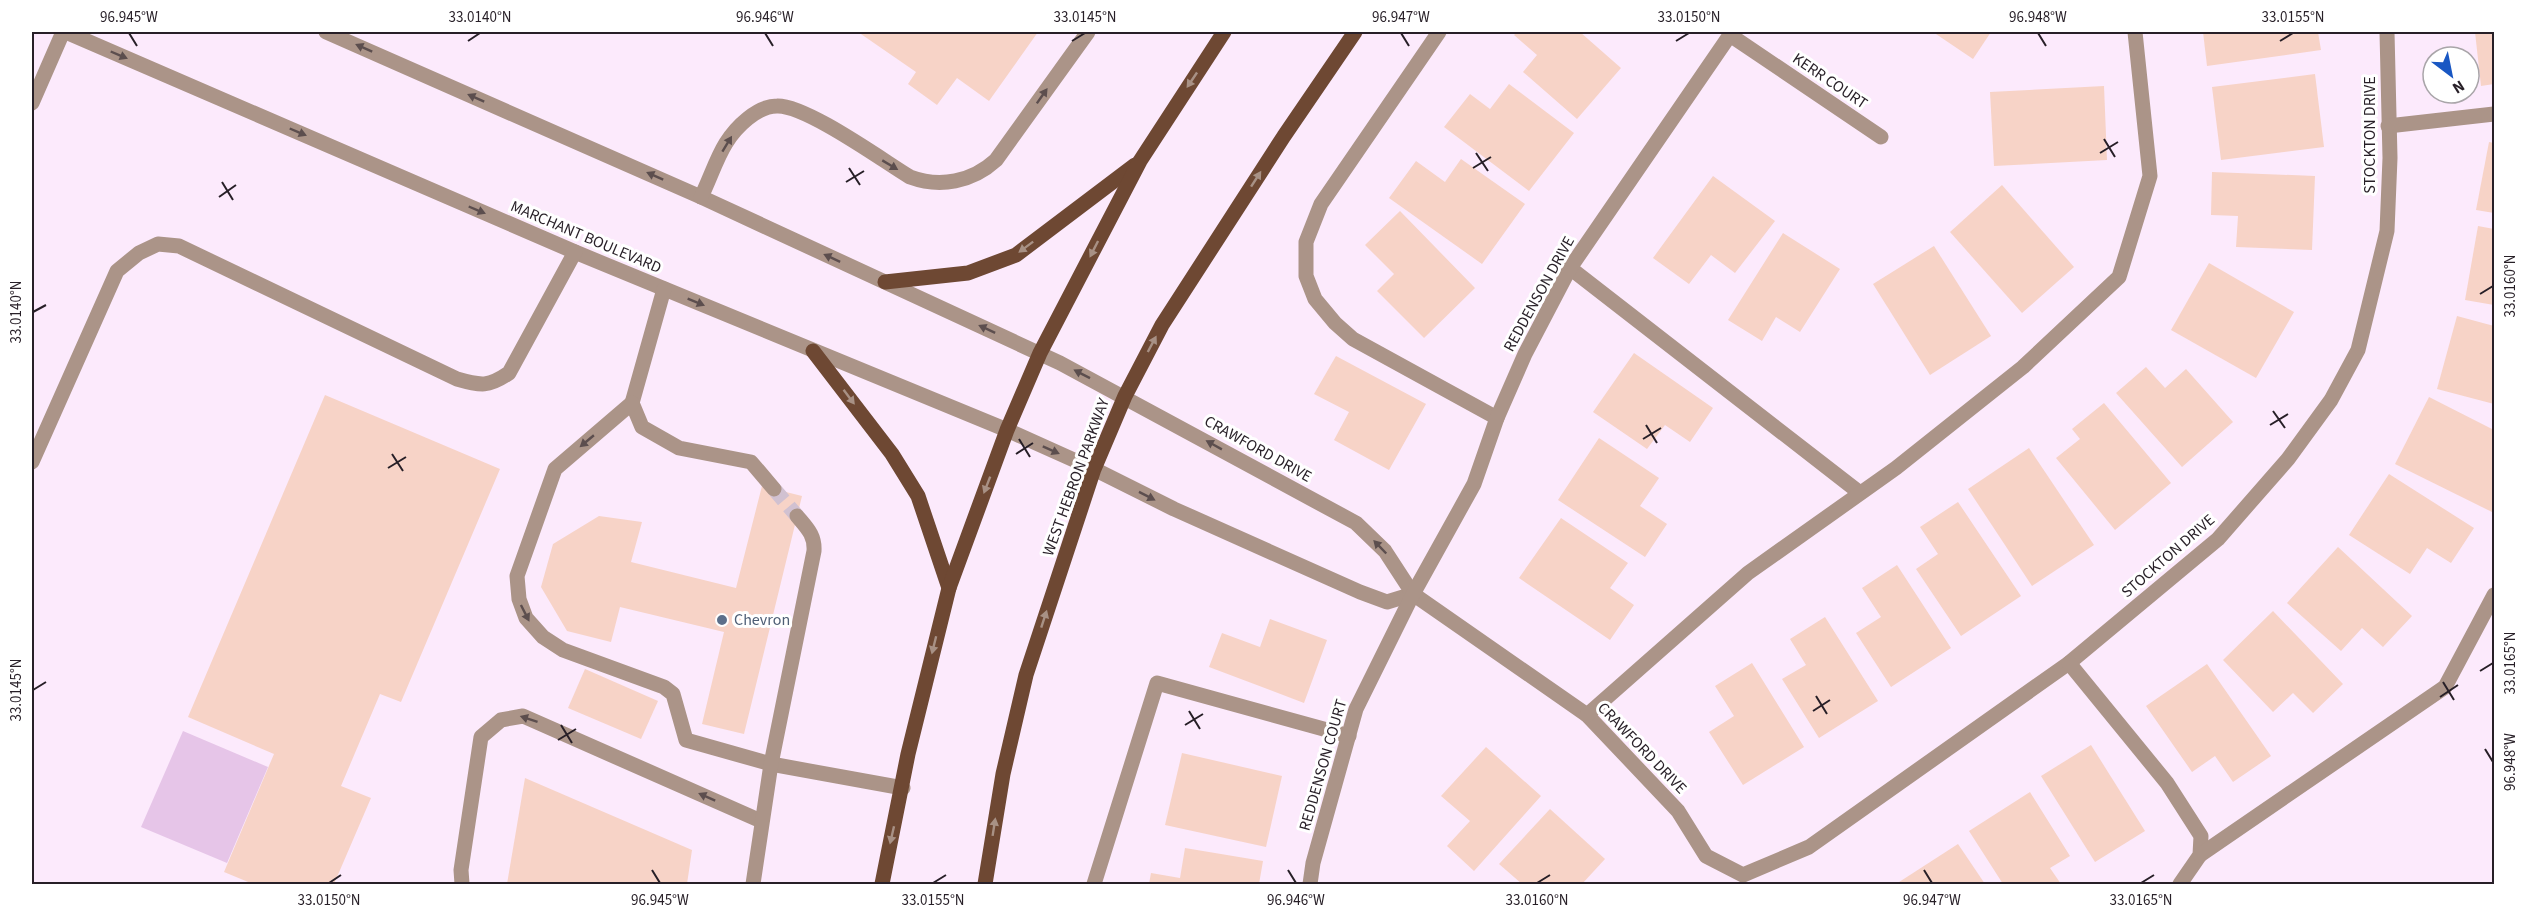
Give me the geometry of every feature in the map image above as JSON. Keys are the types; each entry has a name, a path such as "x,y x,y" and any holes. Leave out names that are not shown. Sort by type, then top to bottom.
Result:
{"main road":[{"path":"882,885 908,754 949,588 1007,430 1040,353 1140,161 1224,32"},
{"name":"WEST HEBRON PARKWAY","path":"985,885 1003,774 1026,675 1094,469 1125,396 1162,325 1354,32"},
{"path":"885,282 968,273 1016,255 1140,161"},
{"path":"813,351 892,454 918,496 949,588"}],"street":[{"path":"32,103 64,32"},
{"name":"MARCHANT BOULEVARD","path":"64,32 664,290 1007,430 1094,469"},
{"path":"326,32 701,197 1040,353 1125,396"},
{"path":"701,197 727,142 745,121 762,108 777,106 790,108 815,119 910,177 923,182 948,183 983,172 996,160 1088,32"},
{"path":"1438,32 1321,204 1306,242 1306,276 1315,299 1335,323 1353,339 1497,418"},
{"path":"1587,715 1748,573 1896,468 2023,368 2118,277 2150,176 2135,32"},
{"name":"STOCKTON DRIVE","path":"1743,875 1809,847 2069,663 2218,539 2288,459 2331,400 2358,350 2387,231 2390,158 2387,32"},
{"name":"REDDENSON DRIVE","path":"1413,594 1474,484 1497,418 1525,354 1570,268 1731,33"},
{"name":"KERR COURT","path":"1731,33 1881,137"},
{"path":"2388,126 2494,114"},
{"path":"32,462 117,272 139,253 158,244 179,246 458,379 477,385 495,383 509,373 575,252"},
{"path":"1570,268 1860,493"},
{"path":"664,290 632,404 555,469 517,576 519,599 526,618 543,637 563,650 647,680 674,694 686,740 771,764 903,788"},
{"name":"CRAWFORD DRIVE","path":"1125,396 1356,523 1384,551 1413,594 1587,715 1678,811 1706,856 1743,875"},
{"path":"632,404 642,427 679,448 751,462 774,489"},
{"path":"1094,469 1174,509 1360,592 1387,602 1413,594"},
{"path":"753,885 771,764 814,551 811,533 797,516"},
{"name":"REDDENSON COURT","path":"1310,885 1313,863 1356,709 1413,594"},
{"path":"2180,885 2200,855 2445,687 2494,595"},
{"path":"2069,663 2167,783 2200,836 2200,855"},
{"path":"1094,885 1157,683 1349,736"},
{"path":"462,885 461,870 481,737 501,720 523,716 761,820"}],"shaded area":[{"path":"183,731 268,767 227,863 141,827"}],"building":[{"path":"858,32 1038,32 989,101 957,78 937,105 908,84 916,72"},
{"path":"1517,32 1580,32 1621,68 1577,119 1523,72 1537,55 1514,35"},
{"path":"1933,32 1991,32 1973,59"},
{"path":"2203,32 2318,32 2321,50 2207,66"},
{"path":"2475,32 2494,32 2494,84 2481,86 2481,45 2476,45"},
{"path":"2315,74 2324,147 2221,160 2212,87"},
{"path":"1509,84 1574,133 1529,191 1444,127 1470,94 1490,109"},
{"path":"2104,86 2107,160 1994,166 1990,92"},
{"path":"2489,142 2494,143 2494,213 2476,210"},
{"path":"1461,159 1525,204 1482,264 1389,198 1416,161 1445,182"},
{"path":"2212,172 2315,176 2312,250 2236,247 2238,216 2211,215"},
{"path":"1713,176 1775,221 1735,273 1711,255 1689,284 1653,258"},
{"path":"2002,185 2074,267 2022,313 1950,232"},
{"path":"1400,211 1475,288 1424,338 1377,291 1394,274 1365,245"},
{"path":"2478,226 2494,229 2494,305 2465,300"},
{"path":"1783,233 1840,269 1800,332 1776,317 1762,341 1728,320"},
{"path":"1934,246 1991,336 1930,375 1873,284"},
{"path":"2209,263 2294,312 2256,378 2171,330"},
{"path":"2457,316 2494,326 2494,404 2437,389"},
{"path":"1634,353 1713,408 1690,442 1665,425 1647,449 1593,412"},
{"path":"1336,356 1426,404 1389,470 1334,440 1349,412 1314,394"},
{"path":"2146,367 2165,388 2186,369 2233,422 2182,467 2116,393"},
{"path":"325,395 500,469 401,702 380,694 341,786 371,798 334,884 253,884 224,872 274,754 188,717"},
{"path":"2429,397 2494,430 2494,507 2492,512 2395,464"},
{"path":"2104,403 2171,483 2115,530 2056,458 2080,439 2072,429"},
{"path":"1599,438 1659,478 1640,506 1667,524 1645,557 1558,500"},
{"path":"2029,448 2094,545 2032,586 1968,489"},
{"path":"2389,474 2474,528 2451,563 2427,548 2410,574 2349,535"},
{"name":"Chevron","path":"762,486 802,496 744,734 702,724 724,632 620,607 611,642 567,631 541,587 553,544 599,516 642,522 631,562 736,588"},
{"path":"1958,502 2021,596 1961,636 1916,569 1938,554 1920,527"},
{"path":"1561,518 1628,563 1610,588 1634,605 1610,640 1519,578"},
{"path":"2338,547 2412,616 2383,647 2362,628 2341,651 2287,603"},
{"path":"1897,565 1951,648 1891,687 1856,633 1881,617 1862,588"},
{"path":"2273,611 2343,684 2313,713 2293,693 2273,712 2223,660"},
{"path":"1825,617 1878,701 1819,738 1782,679 1806,665 1790,639"},
{"path":"1270,619 1327,640 1304,703 1209,667 1222,633 1260,647"},
{"path":"1752,663 1804,747 1743,785 1709,732 1734,716 1715,686"},
{"path":"2207,664 2271,756 2233,782 2215,756 2192,772 2146,706"},
{"path":"585,669 658,701 641,739 568,708"},
{"path":"2091,745 2145,831 2095,862 2041,776"},
{"path":"1486,747 1541,796 1474,871 1447,846 1470,821 1441,796"},
{"path":"1182,753 1282,776 1266,847 1165,825"},
{"path":"525,778 692,850 687,884 507,884"},
{"path":"2030,792 2070,856 2050,868 2061,884 2003,884 1969,831"},
{"path":"1550,809 1605,859 1582,884 1522,884 1499,864"},
{"path":"1958,844 1985,884 1896,884"},
{"path":"1185,848 1263,861 1259,884 1149,884 1151,873 1180,878"}],"tunnel":[{"path":"774,489 797,516"}],"place":[{"name":"Chevron","path":"722,620"}]}
